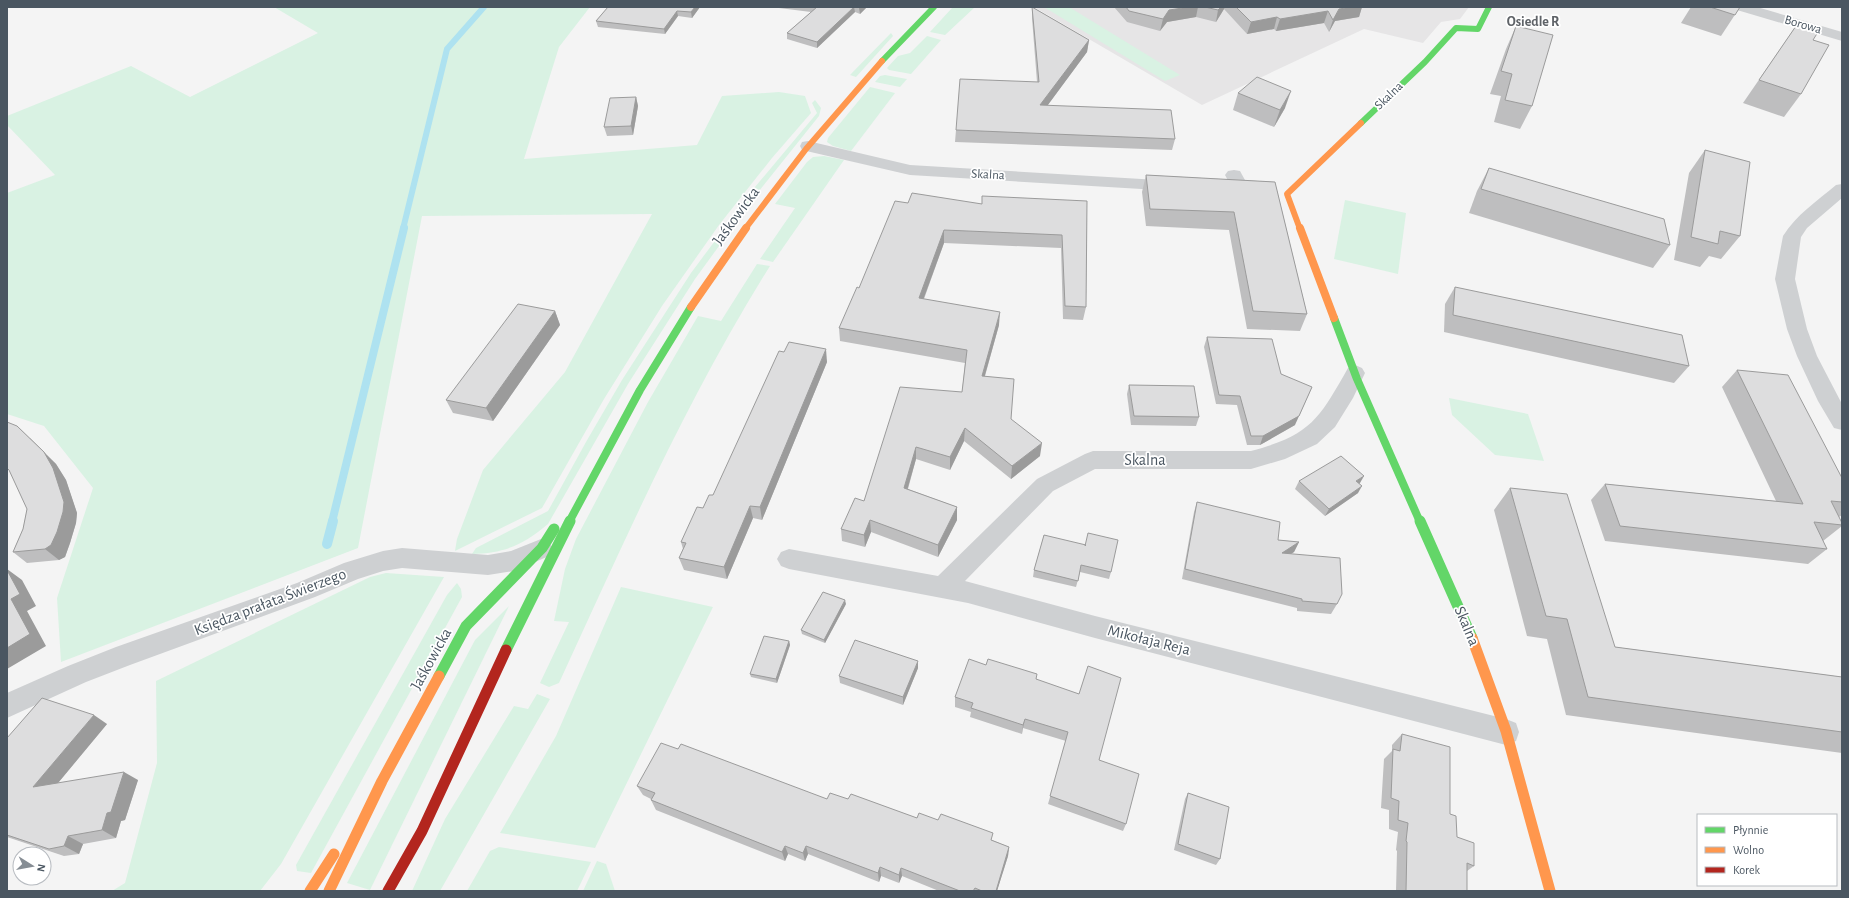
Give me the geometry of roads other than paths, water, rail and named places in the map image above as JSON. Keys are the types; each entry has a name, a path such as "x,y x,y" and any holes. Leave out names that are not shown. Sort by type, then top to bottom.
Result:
{"street":[{"name":"Jaśkowicka","path":"388,891 421,833 502,659 597,467 641,386 735,242 808,146 874,70 934,7"},
{"name":"Skalna","path":"1265,192 1425,62 1456,28 1478,29 1489,7"},
{"name":"Borowa","path":"1742,7 1764,10 1842,37"},
{"name":"Skalna","path":"808,146 910,170 1191,186"},
{"name":"Skalna","path":"1234,175 1265,192 1355,373 1482,659 1526,798 1550,891"},
{"path":"1221,188 1265,192"},
{"path":"1842,189 1801,224 1792,236 1785,280 1797,329 1807,356 1829,401 1842,422"},
{"name":"Skalna","path":"943,587 1045,485 1071,470 1093,460 1250,460 1286,450 1309,438 1327,421 1346,392 1355,373"},
{"name":"Jaśkowicka","path":"329,891 382,781 466,626 542,548 597,467"},
{"name":"Księdza prałata Świerzego","path":"7,706 76,674 125,654 218,623 306,590 353,570 382,561 402,558 460,564 488,565 514,561 542,548"},
{"name":"Mikołaja Reja","path":"789,560 817,563 943,587 1506,732"},
{"path":"310,891 382,781"},
{"path":"397,891 421,833"}],"waterway":[{"path":"403,229 447,49 484,7"},
{"path":"332,522 404,228"},
{"path":"327,544 333,521"}],"district":[{"name":"Osiedle R","path":"1533,22"}]}
